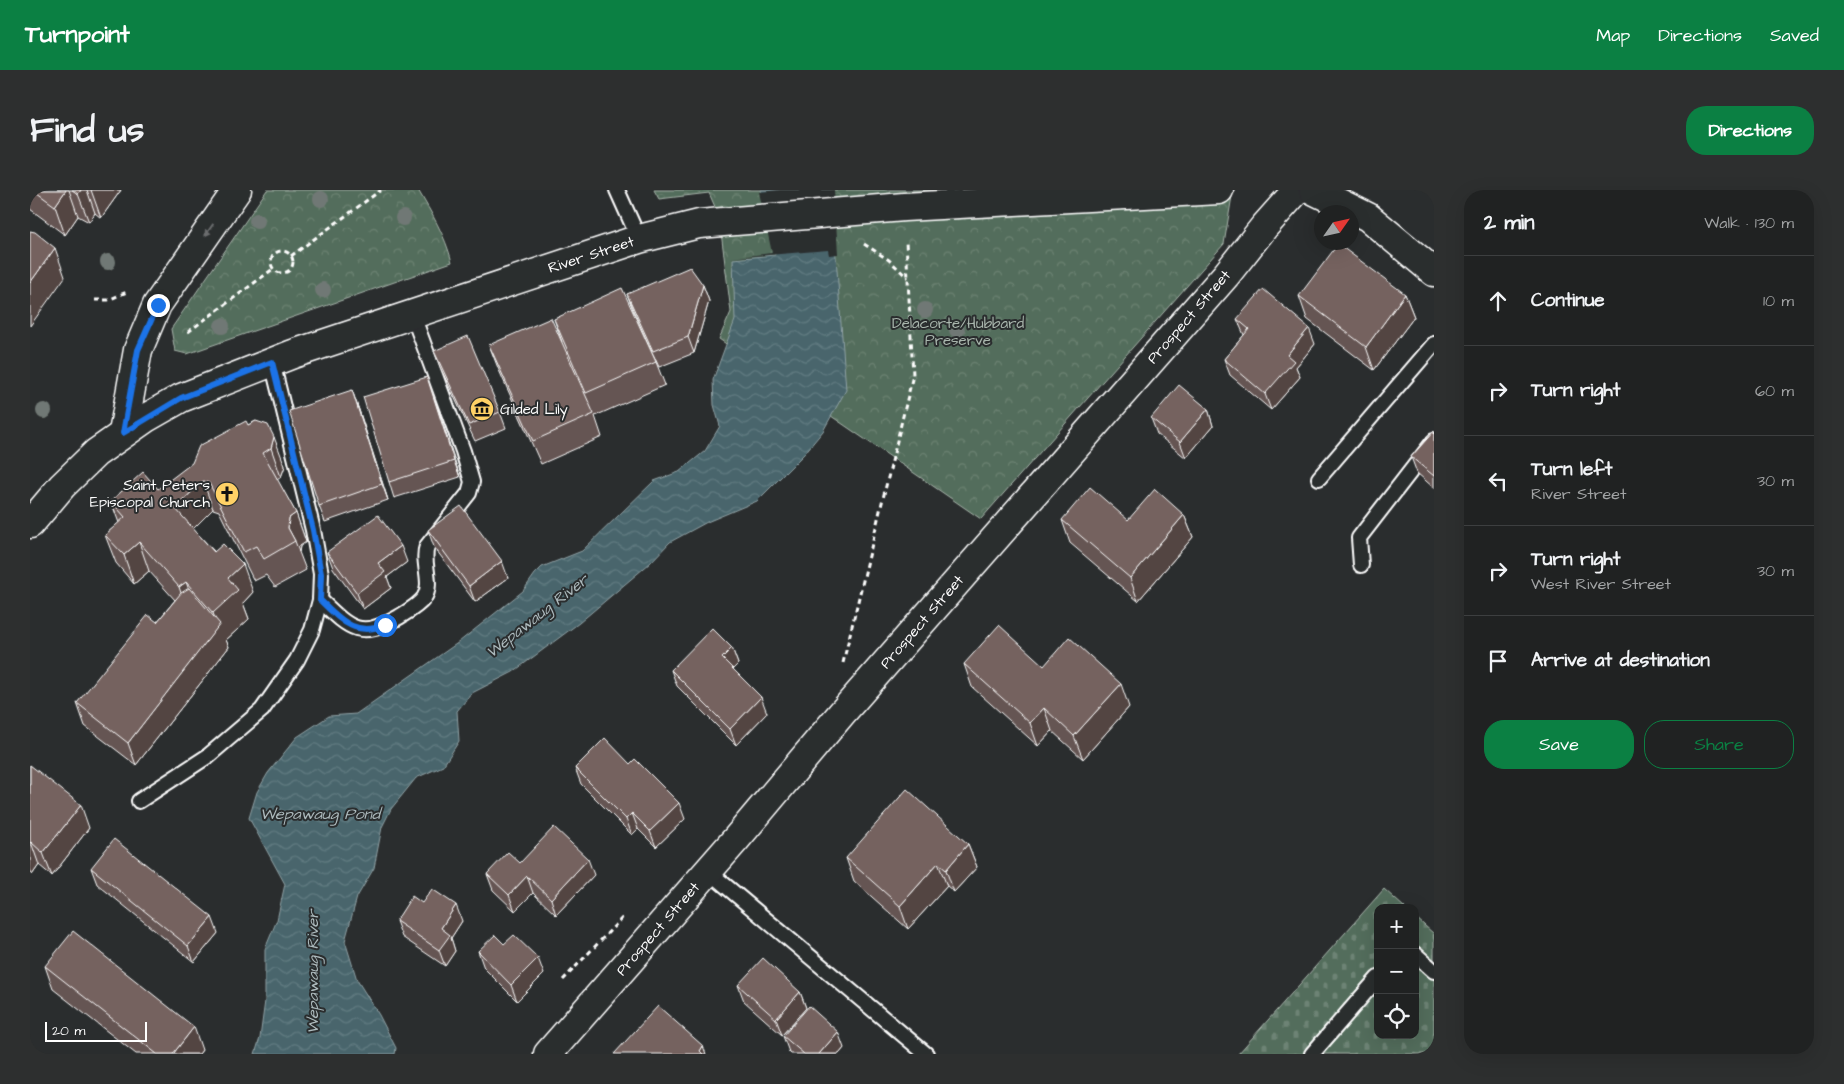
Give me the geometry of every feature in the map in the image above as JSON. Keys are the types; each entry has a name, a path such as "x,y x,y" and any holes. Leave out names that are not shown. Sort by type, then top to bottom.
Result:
{"main road":[{"path":"123,433 138,350 158,305 237,190"},
{"name":"River Street","path":"31,519 77,471 123,433 181,398 272,362 412,313 639,239 699,224 855,211 905,198 1219,190"},
{"name":"Prospect Street","path":"548,1054 708,871 842,713 1226,275 1264,227 1297,190"},
{"path":"1312,190 1368,217 1434,272"}],"lane":[{"path":"617,190 639,239"},
{"path":"320,600 340,619 354,628 372,630 385,625 412,608 424,598 428,585 424,554 427,546 469,493 472,482 463,451 412,313"},
{"path":"1319,478 1434,344"},
{"path":"139,800 208,756 262,710 297,660 312,630 320,600 321,574 313,530 272,362"},
{"path":"1361,565 1359,538 1434,441"},
{"path":"708,871 926,1054"},
{"path":"1419,958 1434,971"},
{"path":"1312,1054 1374,983"}],"path":[{"path":"291,256 381,190"},
{"path":"842,668 913,375 906,241"},
{"path":"864,244 889,260 909,279"},
{"path":"275,252 287,252 291,256 294,261 293,267 283,274 278,273 270,264 275,252"},
{"path":"188,332 273,269"},
{"path":"95,300 108,300 134,289"},
{"path":"563,980 628,912"}],"green space":[{"path":"267,190 418,190 442,234 452,262 187,354 175,351 171,329"},
{"name":"Delacorte/Hubbard Preserve","path":"654,190 1233,190 1224,244 981,519 719,339 731,312 719,216 709,193 659,199"},
{"path":"1384,889 1401,904 1374,904 1374,1039 1419,1039 1419,921 1434,934 1434,1054 1238,1054"}],"water":[{"name":"Wepawaug Pond","path":"761,190 831,190 846,390 823,431 804,454 757,501 707,522 670,542 650,563 579,623 513,672 472,693 457,711 459,741 443,766 416,778 391,809 382,827 374,868 357,897 345,941 357,980 379,1015 396,1048 395,1054 255,1054 260,1038 265,1001 265,949 277,920 285,884 249,818 257,792 268,773 297,737 329,716 356,714 459,642 523,591 542,567 582,551 654,481 679,472 705,451 720,426 714,405 713,380 735,320 733,259 775,255"}],"pier":[{"path":"834,190 838,254 829,255 828,250 731,258 772,253 759,192"}],"building":[{"path":"33,190 66,190 55,206"},
{"path":"72,190 81,190 78,194"},
{"path":"30,231 35,232 55,248 30,283"},
{"path":"1334,250 1346,250 1405,294 1366,347 1299,296"},
{"path":"690,267 703,285 688,337 653,351 627,294"},
{"path":"622,288 656,362 586,393 554,319"},
{"path":"1263,289 1309,328 1287,355 1294,361 1265,394 1224,359 1249,329 1237,319"},
{"path":"551,318 594,414 533,441 489,345"},
{"path":"468,336 500,412 469,425 434,351"},
{"path":"427,377 454,461 389,482 363,397"},
{"path":"1179,385 1208,409 1180,442 1151,418"},
{"path":"352,390 382,484 319,506 289,411"},
{"path":"246,421 248,425 256,421 268,425 274,437 271,448 263,453 296,513 289,518 288,528 295,541 264,559 256,546 244,552 209,483 203,481 175,508 214,552 223,544 243,564 228,578 238,590 213,613 186,582 179,587 139,542 124,555 105,535 125,517 111,501 143,472 158,489 192,463 199,446"},
{"path":"1434,431 1434,476 1411,457"},
{"path":"1090,487 1128,520 1155,489 1184,515 1130,578 1062,520"},
{"path":"461,506 502,561 469,586 428,530"},
{"path":"378,515 401,546 378,563 385,572 357,593 327,552"},
{"path":"189,588 220,624 128,743 77,703 148,615 157,622 181,593"},
{"path":"999,625 1044,666 1069,637 1121,684 1074,736 1044,708 1030,723 964,664"},
{"path":"712,628 732,648 722,658 761,697 730,729 671,670"},
{"path":"605,738 630,764 635,759 679,803 650,831 632,813 626,819 575,768"},
{"path":"30,765 81,805 43,853 30,843"},
{"path":"907,789 968,844 946,870 938,863 900,906 846,858"},
{"path":"554,827 588,859 551,899 527,876 509,895 487,874 508,852 520,863"},
{"path":"114,839 212,917 188,946 91,868"},
{"path":"432,889 456,905 441,928 450,935 439,950 396,921 412,896 422,903"},
{"path":"73,931 194,1027 173,1054 157,1054 45,966"},
{"path":"495,935 504,944 514,935 538,958 511,985 478,951"},
{"path":"763,958 800,992 776,1019 738,985"},
{"path":"658,1006 703,1046 700,1051 703,1054 614,1054"},
{"path":"809,1006 838,1032 819,1054 804,1054 783,1036"}],"place":[{"name":"Gilded Lily","path":"482,409"},
{"name":"Saint Peters Episcopal Church","path":"227,494"}],"route":[{"path":"158,305 138,350 123,433 181,398 272,362 313,530 321,574 320,600 340,619 354,628 372,630 385,625"}],"water label":[{"name":"Wepawaug River","path":"537,616"},
{"name":"Wepawaug River","path":"313,972"}]}
